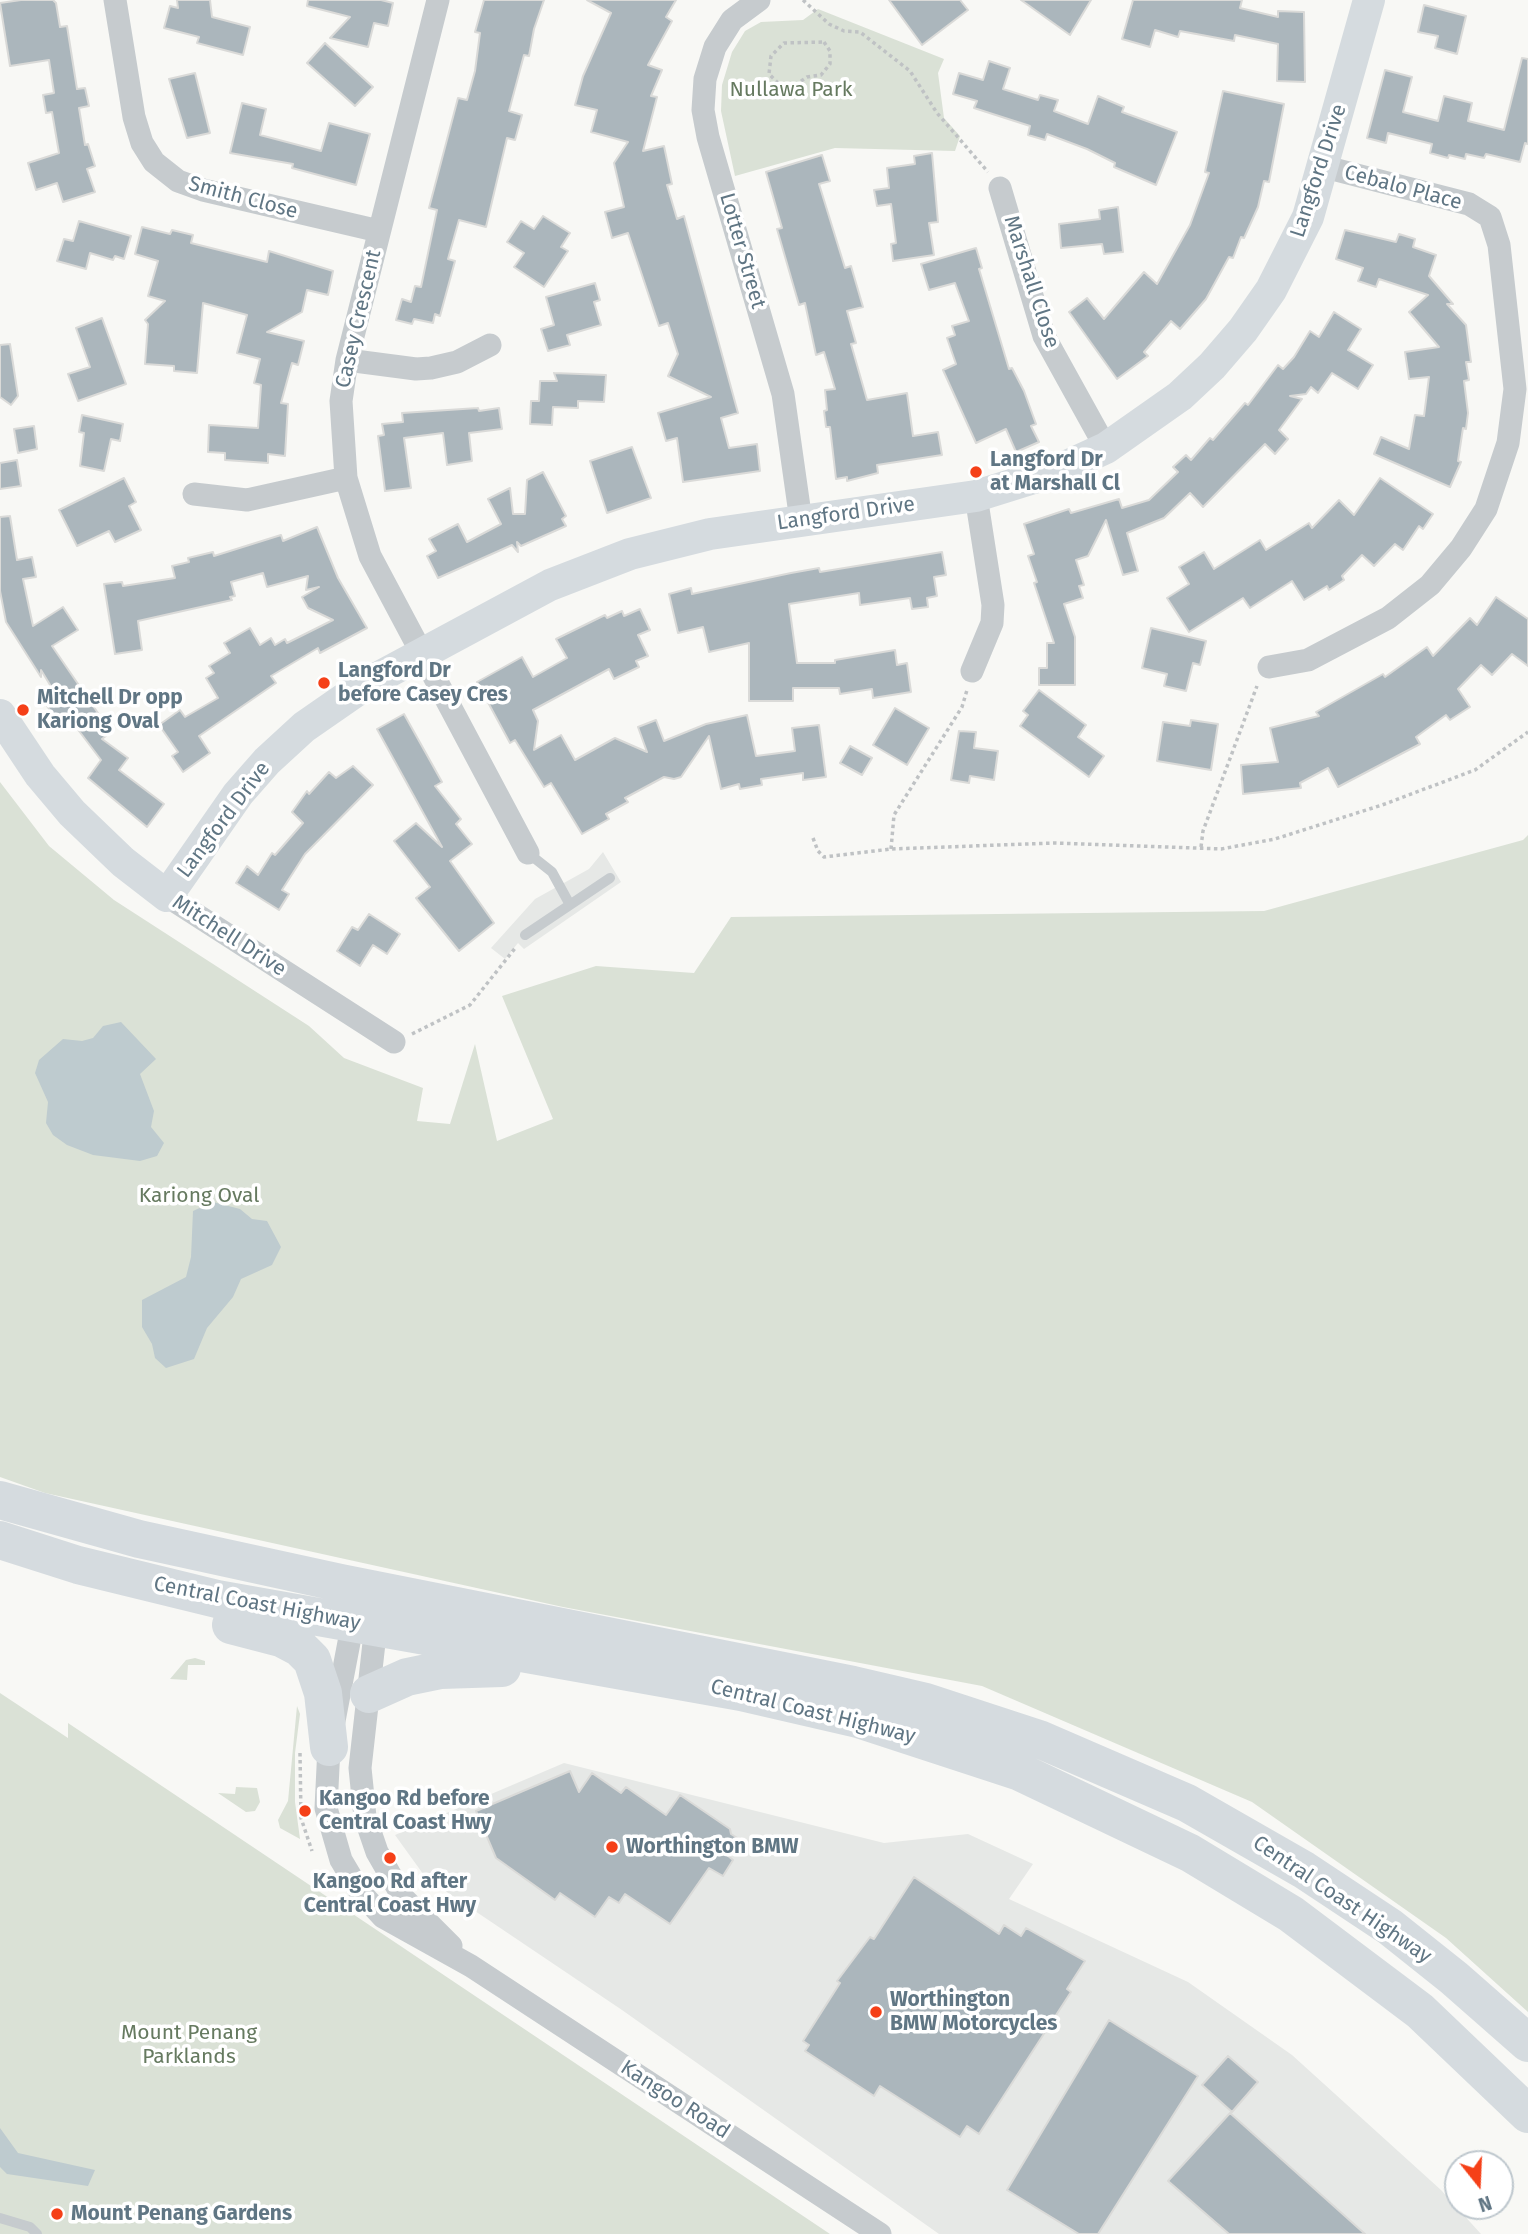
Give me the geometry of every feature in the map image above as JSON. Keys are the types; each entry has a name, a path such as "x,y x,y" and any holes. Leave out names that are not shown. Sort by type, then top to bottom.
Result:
{"highway":[{"name":"Central Coast Highway","path":"0,1500 139,1539 853,1685 951,1710 1039,1739 1187,1803 1304,1870 1390,1927 1528,2043"},
{"name":"Central Coast Highway","path":"0,1539 78,1565 217,1599 688,1683 858,1719 1020,1772 1143,1829 1291,1914 1420,2011 1528,2113"},
{"path":"78,1565 164,1607 281,1638 300,1648 312,1660 320,1679 329,1747"},
{"path":"369,1694 407,1677 470,1668 530,1670 633,1688 688,1683"}],"street":[{"name":"Smith Close","path":"115,0 134,117 142,143 154,162 178,181 203,190 379,231"},
{"name":"Casey Crescent","path":"438,0 347,360 341,401 346,478 370,556 528,853"},
{"name":"Lotter Street","path":"759,0 732,20 715,47 705,79 703,110 708,137 783,394 801,521"},
{"name":"Langford Drive","path":"167,896 219,819 267,761 335,704 422,653 550,585 603,563 710,534 976,496 1056,471 1106,448 1180,396 1243,330 1293,250 1308,217 1325,167 1369,0"},
{"name":"Cebalo Place","path":"1269,667 1308,660 1388,618 1430,585 1461,548 1486,509 1508,443 1515,389 1499,245 1490,217 1469,204 1325,167"},
{"name":"Marshall Close","path":"1000,188 1044,335 1106,448"},
{"path":"347,360 416,369 431,368 457,362 489,345"},
{"path":"194,494 247,500 346,478"},
{"path":"972,671 992,622 993,605 976,496"},
{"name":"Mitchell Drive","path":"0,715 40,775 72,813 123,862 167,896 394,1042"},
{"name":"Kangoo Road","path":"370,1588 364,1626 329,1747 326,1808 336,1844 360,1892 383,1917 471,1966 880,2234"},
{"name":"Kangoo Road","path":"364,1626 369,1694 360,1768 365,1816 377,1852 404,1899 471,1966"},
{"path":"336,1844 349,1835 360,1768"},
{"path":"336,1844 377,1852"}],"lane":[{"path":"528,853 552,872 569,903"},
{"path":"525,934 610,878"},
{"path":"0,2218 30,2227 37,2234"}],"path":[{"path":"803,0 829,23 844,31 860,32 910,71 937,113 957,138 971,150 1000,188"},
{"path":"824,42 831,55 827,71 807,77 794,86 778,83 769,74 771,56 784,43 824,42"},
{"path":"1201,848 1203,831 1258,681 1269,667"},
{"path":"891,849 890,826 894,815 962,707 972,671"},
{"path":"813,838 817,851 824,857 891,849 1054,843 1221,849 1275,839 1382,805 1475,770 1528,732"},
{"path":"394,1042 470,1005 525,934"}],"shaded area":[{"path":"603,852 621,882 524,949 518,943 505,959 491,948 535,899 589,869"},
{"path":"121,1022 156,1059 140,1074 154,1111 151,1127 164,1143 157,1156 140,1161 93,1155 67,1145 53,1135 46,1123 48,1102 35,1073 39,1060 63,1039 82,1041 93,1038 103,1026"},
{"path":"213,1202 240,1209 252,1219 267,1221 281,1247 272,1265 241,1279 233,1297 207,1328 194,1359 166,1368 155,1358 152,1344 142,1327 142,1300 186,1277 191,1257 193,1211"},
{"path":"564,1763 884,1843 968,1834 1033,1864 1009,1899 1188,1982 1292,2055 1441,2190 1444,2193 1444,2220 1468,2220 1481,2234 939,2234 622,2010 426,1878 395,1835"},
{"path":"0,2128 18,2153 95,2170 88,2186 7,2174 0,2167"}],"green space":[{"name":"Nullawa Park","path":"818,9 944,59 938,73 944,118 960,136 955,151 835,148 735,176 721,111 722,85 732,52 745,31 761,22 803,20"},
{"name":"Kariong Oval","path":"0,782 49,846 114,900 309,1026 344,1058 423,1088 417,1121 450,1124 475,1044 497,1141 553,1119 502,996 596,966 694,973 731,917 1264,911 1523,840 1528,835 1528,2012 1446,1938 1252,1802 982,1686 563,1607 45,1493 0,1477"},
{"path":"195,1658 205,1661 205,1665 188,1665 187,1680 170,1679 186,1660"},
{"name":"Mount Penang Parklands","path":"0,1693 68,1738 68,1723 830,2234 0,2234"},
{"path":"297,1706 300,1714 295,1753 295,1802 300,1839 280,1828 278,1820 288,1801"},
{"path":"236,1787 257,1788 260,1802 255,1811 246,1812 218,1793 235,1794"}],"building":[{"path":"53,0 56,3 60,27 67,26 77,89 85,88 89,106 79,108 85,145 88,144 95,166 87,169 95,192 63,202 57,183 36,190 28,163 59,153 52,112 46,113 43,95 54,93 49,60 10,66 0,3"},
{"path":"177,0 210,0 212,17 250,27 243,55 197,43 199,37 164,28 170,6 178,8"},
{"path":"308,0 381,0 393,3 388,26 374,23 368,47 330,38 350,17 307,6"},
{"path":"484,0 544,0 534,29 529,56 524,55 509,111 522,115 515,140 507,138 486,227 459,220 448,259 455,261 440,316 435,314 433,323 414,319 412,324 396,320 402,299 411,302 415,286 421,287 437,210 429,208 458,98 467,100 475,71 480,33 475,32"},
{"path":"587,0 676,0 666,17 672,21 648,65 662,70 651,96 657,97 643,151 664,146 672,184 667,185 677,219 684,216 738,413 721,418 729,448 757,444 760,471 683,482 677,438 666,441 658,413 711,397 668,376 678,354 668,323 659,326 628,233 612,238 605,212 624,207 614,163 628,142 591,132 597,110 575,105 583,76 611,13"},
{"path":"889,0 960,0 968,10 922,45"},
{"path":"1021,0 1091,0 1070,35"},
{"path":"1133,0 1242,0 1240,8 1278,17 1278,11 1304,12 1305,82 1277,81 1278,44 1235,35 1234,41 1180,31 1178,37 1155,30 1150,47 1122,39"},
{"path":"1424,5 1466,16 1457,54 1435,48 1438,36 1418,32"},
{"path":"325,43 373,87 355,106 307,63"},
{"path":"1522,58 1528,59 1528,144 1525,143 1520,162 1486,154 1484,158 1466,154 1465,159 1449,155 1448,158 1430,153 1432,144 1388,133 1386,143 1367,138 1385,70 1412,77 1403,112 1438,121 1444,96 1472,103 1468,121 1504,130"},
{"path":"989,61 1010,68 1003,89 1038,100 1040,95 1058,100 1054,111 1088,124 1098,96 1124,107 1122,112 1177,132 1156,185 1114,167 1115,163 1087,149 1047,134 1045,140 1028,135 1030,126 974,108 977,101 953,94 959,73 983,80"},
{"path":"195,73 210,133 187,138 169,79"},
{"path":"1223,91 1284,104 1269,182 1264,181 1258,207 1244,238 1241,237 1233,258 1229,257 1206,299 1180,329 1171,321 1144,352 1148,356 1117,379 1069,312 1087,298 1104,319 1144,272 1157,284 1190,225 1209,173 1205,172"},
{"path":"242,103 266,109 260,135 321,151 329,123 370,134 356,185 292,168 293,164 230,153"},
{"path":"932,153 938,222 929,223 934,255 893,261 891,244 896,243 891,204 877,206 874,190 889,188 887,168 915,164 914,156"},
{"path":"822,155 830,181 819,184 845,268 851,266 863,307 847,311 856,343 851,344 867,400 907,393 913,436 938,432 942,455 877,465 878,473 847,481 847,477 836,479 830,427 826,427 825,390 835,389 824,352 816,355 805,303 799,305 777,229 782,228 766,172"},
{"path":"1118,207 1123,252 1104,254 1102,244 1061,248 1059,224 1100,219 1099,210"},
{"path":"543,216 570,233 561,247 568,251 544,287 514,267 524,253 507,242 521,221 534,229"},
{"path":"79,221 131,236 124,259 115,256 113,260 90,253 86,269 57,261 64,239 73,241"},
{"path":"142,227 170,234 172,230 193,235 191,243 267,262 269,251 333,271 328,295 307,290 302,312 267,332 304,341 298,365 292,363 281,403 288,404 285,456 268,454 268,463 225,460 225,453 208,452 209,425 258,428 261,385 254,383 260,359 237,353 247,315 203,303 197,373 174,371 174,366 145,364 148,324 145,320 165,301 148,296 158,261 135,254"},
{"path":"1345,230 1396,242 1399,234 1415,239 1413,247 1436,255 1429,276 1453,304 1447,304 1466,325 1471,362 1466,362 1469,380 1464,381 1468,413 1458,461 1461,462 1450,487 1374,454 1381,437 1409,449 1415,415 1424,416 1429,377 1409,379 1405,352 1439,347 1409,312 1428,295 1379,279 1376,287 1358,281 1363,268 1336,259"},
{"path":"976,248 982,268 979,269 1009,369 1012,368 1024,391 1036,424 1031,426 1039,442 1016,452 1006,429 976,443 943,370 956,364 947,338 955,335 952,326 969,321 955,283 929,290 921,264"},
{"path":"595,283 600,300 594,302 601,325 567,335 570,345 548,351 541,329 554,325 546,297"},
{"path":"1334,312 1361,329 1348,350 1373,365 1358,389 1332,373 1318,393 1311,387 1306,394 1290,396 1302,399 1279,430 1288,439 1275,454 1265,444 1203,507 1190,493 1164,518 1127,533 1138,571 1123,575 1106,520 1088,556 1076,560 1084,585 1079,586 1083,598 1064,604 1075,637 1075,685 1039,685 1039,668 1047,668 1047,643 1054,643 1034,583 1037,582 1028,556 1034,554 1024,524 1069,509 1071,513 1119,499 1122,508 1149,500 1178,472 1173,467 1186,455 1191,460 1210,438 1213,440 1245,403 1248,405 1278,365 1283,369 1310,331 1319,337"},
{"path":"102,318 126,384 78,401 68,374 90,367 76,328"},
{"path":"10,344 18,396 11,405 0,397 0,345"},
{"path":"554,373 606,375 604,402 578,401 578,408 553,407 552,425 530,424 531,401 539,401 540,381 557,381"},
{"path":"478,408 479,411 499,408 502,429 469,433 472,461 447,465 443,433 404,438 411,488 385,491 378,436 384,435 382,424 403,422 402,413"},
{"path":"82,415 123,424 120,441 111,439 104,471 80,466 84,433 79,432"},
{"path":"34,426 37,449 18,453 14,429"},
{"path":"632,447 651,498 607,513 590,461"},
{"path":"17,460 21,486 0,489 0,463"},
{"path":"543,472 566,516 562,519 566,526 521,546 517,542 518,552 512,545 438,578 427,556 436,551 429,539 458,524 467,542 501,524 488,499 510,488 513,514 525,514 527,480"},
{"path":"124,478 136,502 129,506 141,530 115,542 109,531 77,546 59,510"},
{"path":"1380,478 1433,514 1423,529 1419,526 1403,550 1395,544 1374,566 1362,555 1342,576 1344,580 1329,590 1327,586 1304,600 1292,581 1250,608 1243,598 1189,632 1167,598 1189,584 1179,567 1204,552 1214,569 1260,540 1266,550 1309,523 1312,528 1339,500 1354,515"},
{"path":"10,516 17,560 32,557 36,577 23,579 33,626 63,607 78,630 52,646 111,732 102,739 128,758 119,770 164,804 147,827 88,778 101,760 70,719 61,726 47,706 58,698 41,670 41,677 6,622 0,591 0,517"},
{"path":"317,527 338,578 367,628 320,653 318,648 271,676 276,683 199,736 210,753 183,772 172,756 178,752 159,725 180,710 185,717 218,698 206,678 214,673 209,666 230,653 224,643 250,628 260,645 271,638 275,645 285,639 287,643 333,620 308,608 302,597 319,587 306,590 308,576 267,587 263,573 231,582 235,596 230,597 232,600 138,621 142,650 115,654 104,584 122,582 123,586 175,578 172,566 189,562 188,558 213,552 214,556 281,535 283,541"},
{"path":"942,552 946,575 934,577 937,596 927,598 928,607 912,609 910,598 860,605 859,593 789,604 797,663 835,663 835,660 895,650 897,665 907,663 911,692 873,698 872,689 840,694 839,688 793,688 793,701 749,701 749,643 709,652 703,627 678,633 669,594 691,588 692,594 819,568 820,572"},
{"path":"1496,597 1528,619 1528,666 1512,654 1492,675 1481,665 1458,689 1470,707 1450,720 1446,715 1416,737 1420,744 1338,787 1328,768 1300,783 1301,788 1243,794 1241,765 1278,762 1270,728 1319,716 1316,712 1383,674 1385,677 1427,647 1433,656 1470,618 1477,625"},
{"path":"640,609 650,630 638,635 648,656 636,661 639,667 614,679 609,669 533,710 538,721 534,750 561,735 575,760 615,738 647,752 638,727 656,720 664,741 706,724 747,715 756,756 795,751 792,728 819,725 826,777 803,780 803,773 761,779 762,785 740,789 739,784 721,789 709,736 681,777 664,777 625,798 628,802 606,814 609,819 582,834 551,783 544,787 515,740 510,743 477,682 522,657 533,677 567,658 556,639 605,615 607,618 622,611 624,616"},
{"path":"1151,628 1206,641 1200,665 1193,663 1186,691 1164,686 1167,674 1142,668"},
{"path":"1039,690 1086,725 1078,737 1104,756 1089,777 1020,726 1028,715 1023,711"},
{"path":"895,708 929,728 907,765 873,745"},
{"path":"404,714 442,782 435,786 461,819 456,824 472,844 450,861 494,923 459,951 416,898 430,887 394,841 416,823 442,847 377,729"},
{"path":"1191,720 1218,724 1211,770 1157,761 1163,722 1190,726"},
{"path":"959,731 976,732 974,748 998,751 994,780 970,776 969,783 951,780"},
{"path":"850,746 872,758 862,775 840,763"},
{"path":"353,766 373,785 305,854 282,890 289,894 279,910 236,883 247,866 258,875 272,853 275,855 303,823 292,812 307,791 309,794 329,772 336,778"},
{"path":"369,914 400,934 387,954 373,945 360,966 337,951 352,927 358,930"},
{"name":"Worthington BMW","path":"570,1771 579,1792 592,1773 621,1793 626,1787 666,1815 680,1795 730,1829 731,1834 739,1839 727,1855 733,1860 723,1876 709,1868 670,1924 625,1894 619,1903 609,1897 595,1917 560,1893 555,1900 496,1858 476,1811"},
{"path":"914,1877 999,1934 1004,1925 1021,1936 1026,1928 1085,1961 1067,1989 1071,1992 979,2134 967,2126 960,2137 880,2086 874,2096 805,2051 809,2045 803,2041 840,1983 837,1981 870,1937 874,1939"},
{"path":"1109,2020 1198,2076 1098,2234 1079,2234 1007,2190"},
{"path":"1228,2056 1258,2082 1232,2112 1202,2085"},
{"path":"1230,2113 1365,2234 1229,2234 1168,2181"}],"place":[{"name":"Langford Dr at Marshall Cl","path":"976,472"},
{"name":"Langford Dr before Casey Cres","path":"324,683"},
{"name":"Mitchell Dr opp Kariong Oval","path":"23,710"},
{"name":"Kangoo Rd before Central Coast Hwy","path":"305,1811"},
{"name":"Worthington BMW","path":"612,1847"},
{"name":"Kangoo Rd after Central Coast Hwy","path":"390,1858"},
{"name":"Worthington BMW Motorcycles","path":"876,2012"},
{"name":"Mount Penang Gardens","path":"57,2214"}]}
